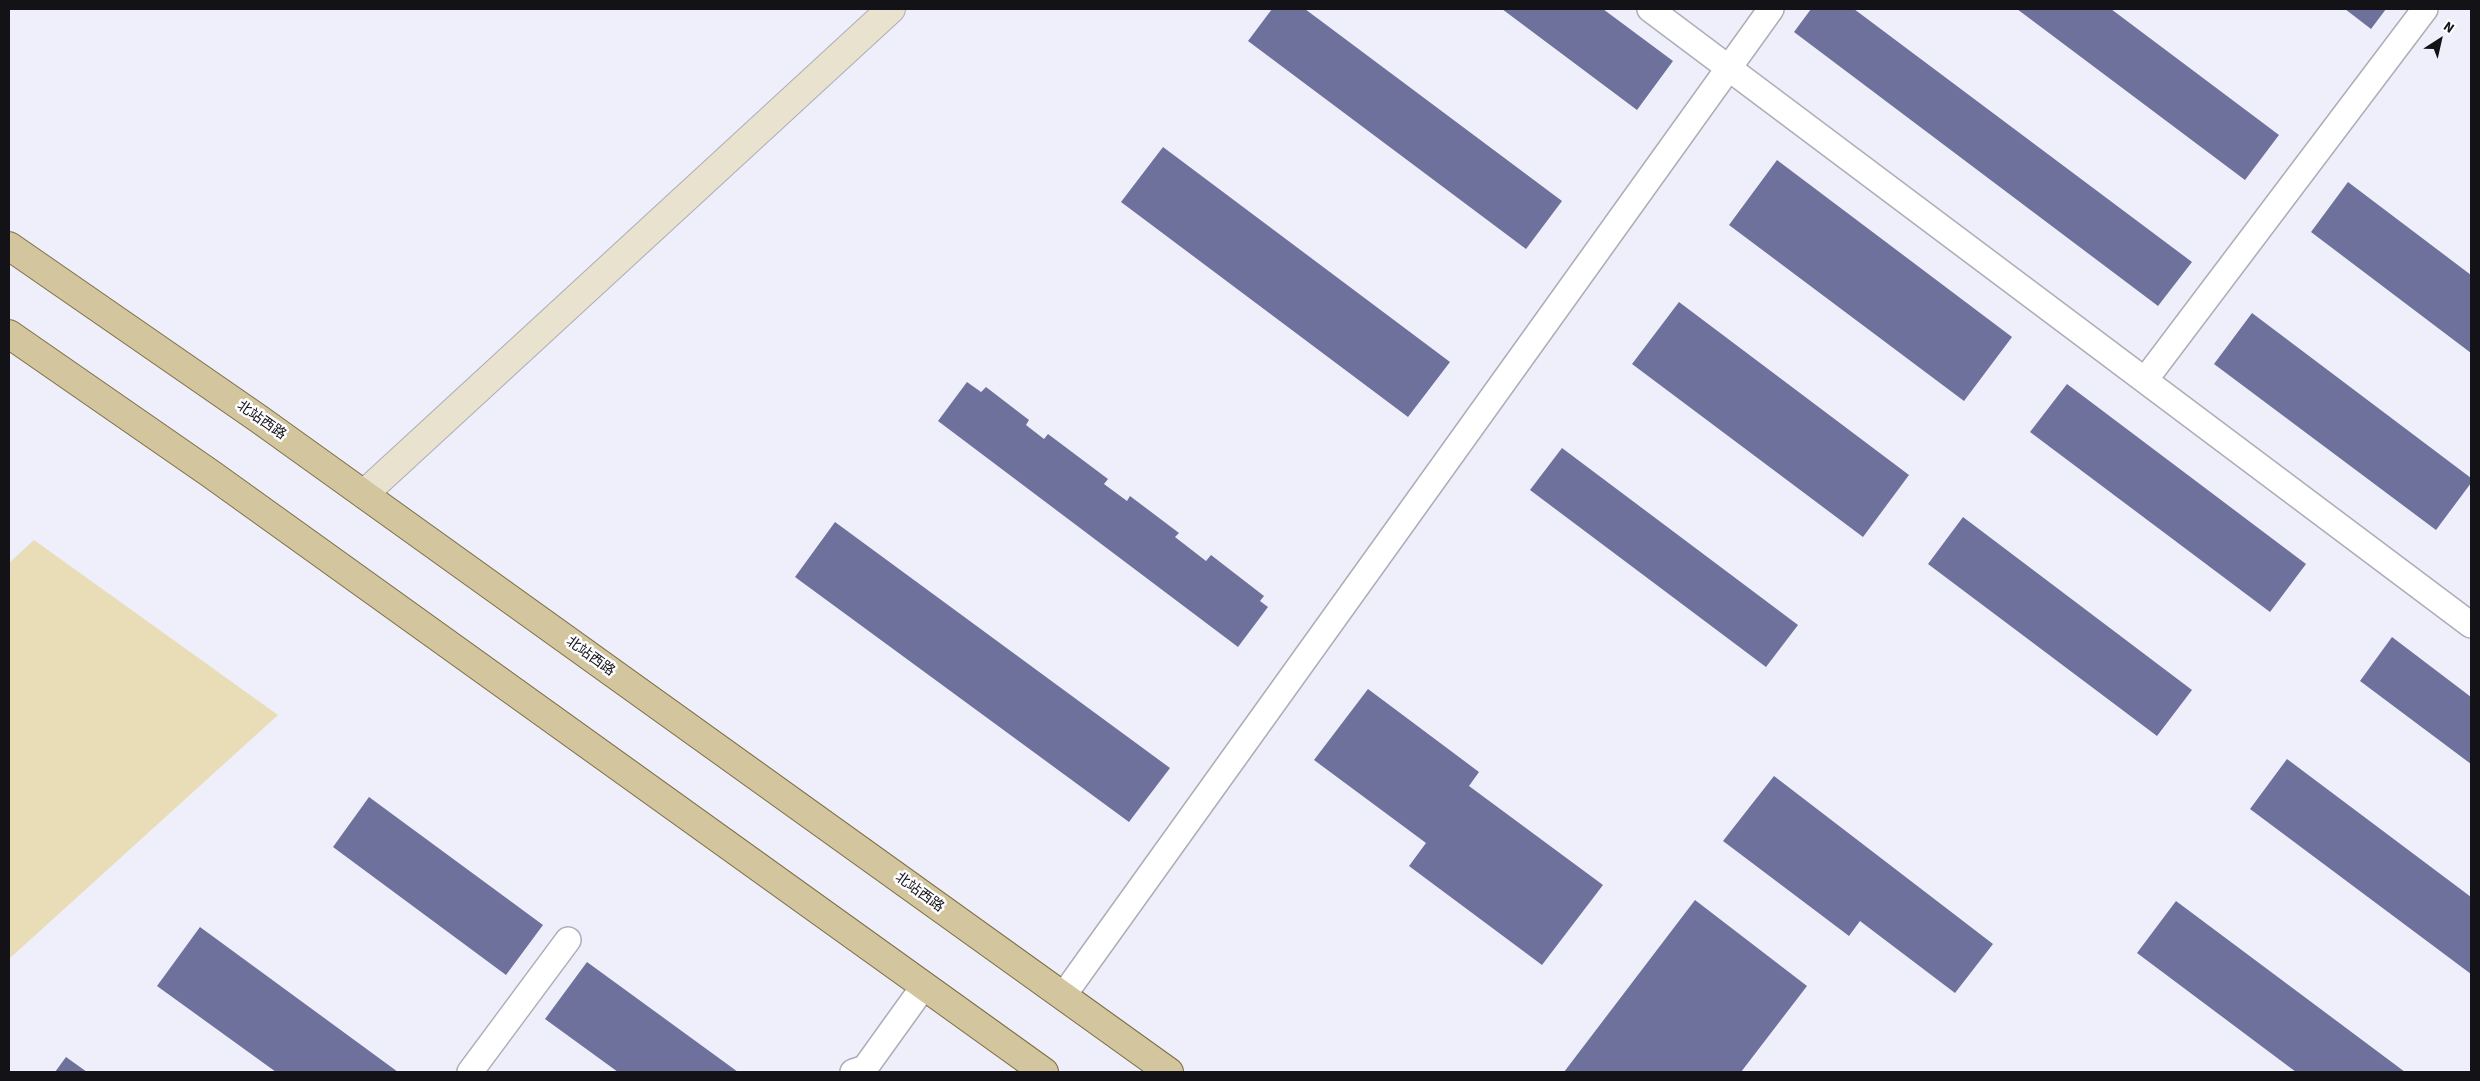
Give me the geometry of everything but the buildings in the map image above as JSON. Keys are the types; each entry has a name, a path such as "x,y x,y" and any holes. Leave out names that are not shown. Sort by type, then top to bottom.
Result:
{"main road":[{"name":"北站西路","path":"9,246 364,494 1169,1072"},
{"path":"9,334 220,479 1044,1072"}],"street":[{"path":"364,494 891,9"}],"lane":[{"path":"1650,9 2471,626"},
{"path":"1062,996 1771,9"},
{"path":"2145,380 2425,9"},
{"path":"470,1072 568,940"},
{"path":"853,1072 864,1068 924,986"}],"shaded area":[{"path":"34,540 278,715 9,959 9,563"}]}
